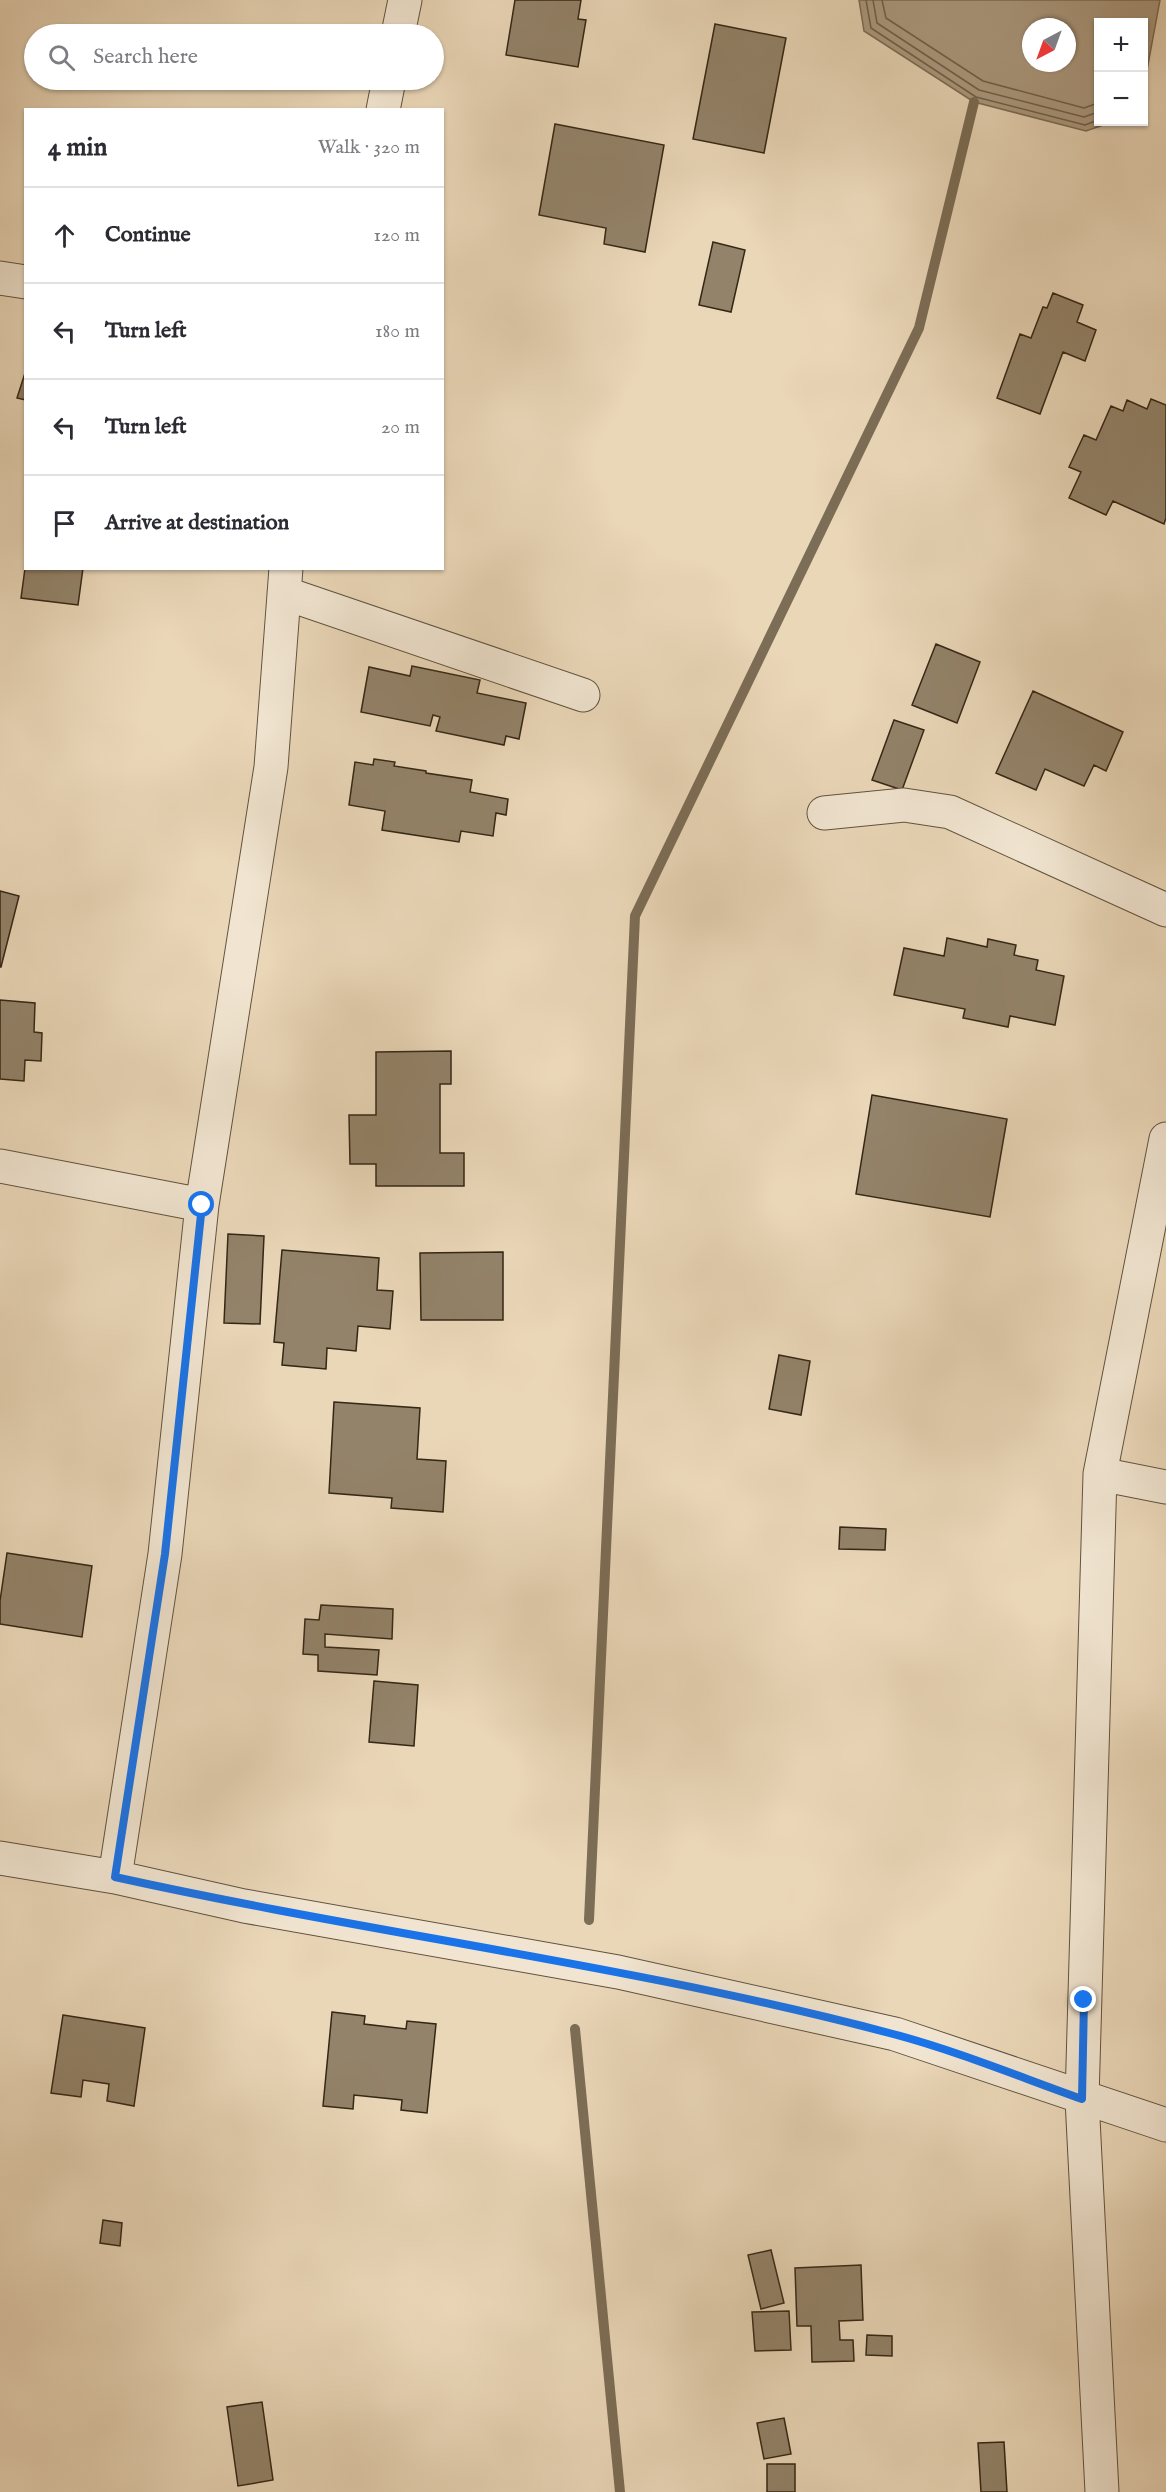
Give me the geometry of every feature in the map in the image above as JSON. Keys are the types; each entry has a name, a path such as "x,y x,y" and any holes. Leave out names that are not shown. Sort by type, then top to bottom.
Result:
{"street":[{"path":"400,24 405,0"},
{"path":"383,108 387,90"},
{"path":"0,278 24,282"},
{"path":"115,1877 165,1554 202,1205 271,767 285,581 584,695"},
{"path":"824,813 904,805 950,812 1166,910"},
{"path":"1102,2492 1082,2099 1100,1474 1156,1236 1166,1139"},
{"path":"0,1166 202,1205"},
{"path":"1100,1474 1166,1487"},
{"path":"0,1858 115,1877 244,1906 618,1972 883,2032 1166,2125"}],"water":[{"path":"859,0 1160,0 1148,64 1148,18 1094,18 1094,126 1100,126 1086,131 974,102 864,31"}],"building":[{"path":"515,0 581,0 578,19 586,20 578,67 506,55"},
{"path":"715,24 786,38 764,153 693,139"},
{"path":"555,124 664,145 645,252 604,244 606,228 539,215"},
{"path":"713,242 745,250 731,312 699,305"},
{"path":"1053,293 1083,305 1077,322 1096,330 1085,361 1063,352 1040,414 997,398 1020,334 1031,338 1043,307 1047,308"},
{"path":"24,376 24,400 17,398"},
{"path":"1151,399 1166,405 1166,518 1164,524 1113,501 1106,515 1069,498 1081,472 1069,467 1084,435 1096,440 1111,406 1123,411 1127,400 1147,409"},
{"path":"25,570 83,570 78,605 21,598"},
{"path":"936,644 980,662 957,723 912,705"},
{"path":"412,666 480,680 477,693 526,703 519,739 506,736 504,745 436,731 440,717 433,715 430,726 361,712 369,667 410,676"},
{"path":"1033,691 1123,732 1106,771 1094,765 1084,786 1045,769 1036,790 996,773"},
{"path":"894,720 924,730 902,790 872,780"},
{"path":"374,759 395,762 394,766 426,771 426,773 472,780 470,792 508,799 506,815 496,813 493,836 461,831 459,842 382,830 385,811 349,805 355,762 373,765"},
{"path":"0,891 19,896 1,967 0,967"},
{"path":"947,938 987,947 988,939 1016,945 1014,955 1038,960 1036,970 1064,976 1055,1025 1010,1016 1008,1027 963,1018 965,1009 894,995 904,948 944,956"},
{"path":"0,1000 35,1003 34,1032 42,1033 41,1061 25,1060 24,1081 0,1079"},
{"path":"451,1051 451,1084 440,1084 440,1153 464,1153 464,1186 376,1186 376,1164 350,1164 349,1115 376,1115 376,1052"},
{"path":"872,1095 1007,1119 990,1217 856,1194"},
{"path":"228,1234 264,1236 260,1324 224,1323"},
{"path":"282,1250 379,1258 377,1290 393,1291 390,1329 358,1326 356,1351 327,1348 326,1369 282,1365 284,1343 274,1342"},
{"path":"503,1252 503,1320 421,1320 420,1253"},
{"path":"779,1355 810,1361 801,1415 769,1409"},
{"path":"334,1402 420,1408 417,1459 446,1461 443,1512 391,1508 392,1498 329,1493"},
{"path":"840,1527 886,1529 885,1550 839,1549"},
{"path":"7,1553 92,1566 82,1637 0,1624 0,1601"},
{"path":"321,1605 393,1609 392,1639 325,1634 325,1647 379,1650 377,1675 318,1671 318,1655 303,1654 305,1619 319,1620"},
{"path":"374,1681 418,1685 414,1746 369,1742"},
{"path":"332,2012 365,2016 364,2024 406,2029 407,2021 436,2024 427,2113 401,2110 402,2100 354,2095 353,2109 323,2106"},
{"path":"63,2015 145,2028 134,2106 107,2101 109,2084 83,2080 81,2097 51,2093"},
{"path":"103,2220 122,2223 120,2246 100,2243"},
{"path":"771,2250 784,2303 761,2309 748,2255"},
{"path":"861,2265 863,2320 839,2321 840,2340 853,2340 854,2361 812,2362 811,2326 797,2326 795,2268"},
{"path":"789,2311 791,2350 755,2351 752,2312"},
{"path":"867,2335 892,2336 892,2356 866,2355"},
{"path":"262,2402 273,2480 238,2486 227,2407"},
{"path":"784,2418 791,2454 764,2459 757,2423"},
{"path":"1004,2442 1007,2492 981,2492 978,2443"},
{"path":"767,2464 795,2464 795,2492 767,2492"}],"waterway":[{"path":"589,1920 635,916 919,328 974,102"},
{"path":"575,2029 620,2492"}],"route":[{"path":"202,1205 165,1554 115,1877 244,1906 618,1972 895,2034 1082,2099 1084,2000"}]}
